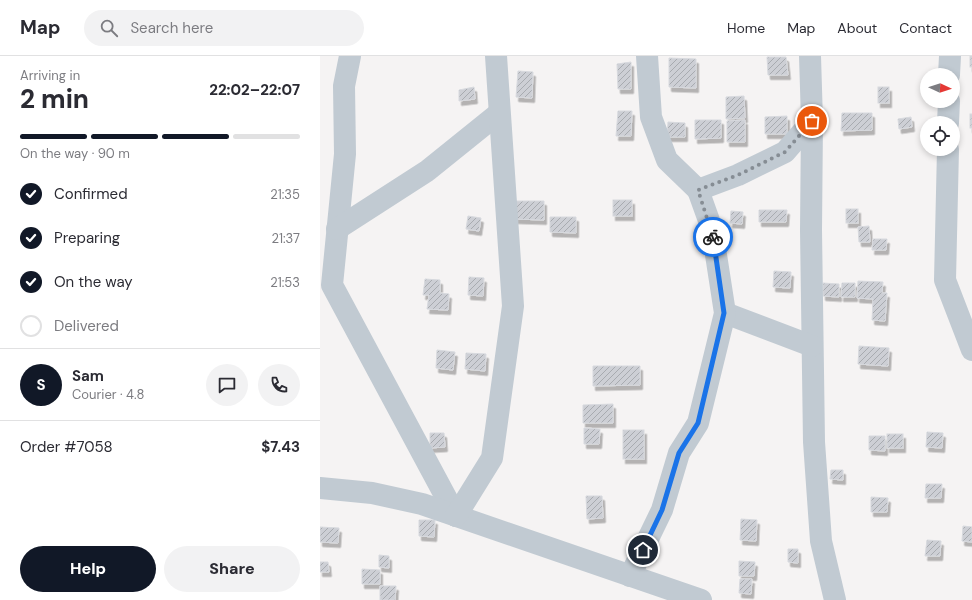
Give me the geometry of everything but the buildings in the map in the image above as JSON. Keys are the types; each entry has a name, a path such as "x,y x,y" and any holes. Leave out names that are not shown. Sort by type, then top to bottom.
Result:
{"street":[{"path":"350,56 344,86 345,154 337,229 326,277 456,516"},
{"path":"456,516 492,458 513,306 496,56"},
{"path":"630,576 662,510 679,453 698,423 724,313 712,229 698,190 667,160 651,117 646,56"},
{"path":"810,56 812,121 812,346 814,442 821,541 835,600"},
{"path":"949,68 950,56"},
{"path":"337,229 427,171 499,113"},
{"path":"698,190 738,175 785,152 812,121"},
{"path":"948,156 945,280 972,350"},
{"path":"724,313 812,346"},
{"path":"320,488 372,493 422,504 700,600"}],"way so far":[{"path":"713,237 712,229 698,190 738,175 785,152 812,121"}],"route":[{"path":"643,550 662,510 679,453 698,423 724,313 713,237"}]}
